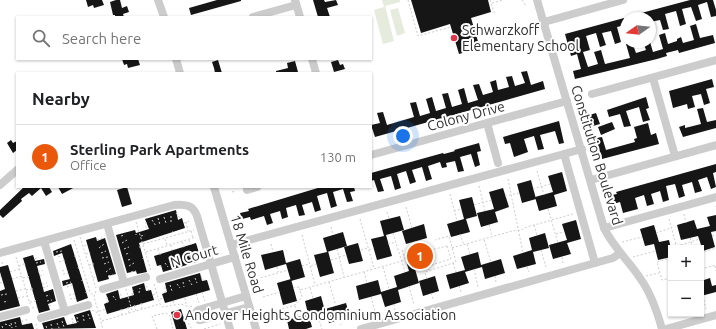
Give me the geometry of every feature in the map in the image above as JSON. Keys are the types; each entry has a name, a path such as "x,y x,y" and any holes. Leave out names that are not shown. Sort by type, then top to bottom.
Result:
{"street":[{"path":"158,0 164,16"},
{"name":"Constitution Boulevard","path":"538,0 571,100 582,149 604,228 611,241 633,268 647,289 662,329"},
{"path":"544,22 622,0"},
{"path":"256,16 296,2 300,16"},
{"path":"176,60 180,72"},
{"path":"312,60 316,72"},
{"path":"592,94 716,60"},
{"path":"653,78 675,156"},
{"name":"Colony Drive","path":"372,155 571,100"},
{"path":"486,124 498,163"},
{"path":"591,180 716,145"},
{"path":"231,245 582,149"},
{"path":"564,154 595,263"},
{"path":"0,185 16,171"},
{"name":"18 Mile Road","path":"214,188 256,329"},
{"path":"247,190 254,188"},
{"path":"604,228 716,197"},
{"path":"0,253 174,205 189,206 195,211 222,303 227,326"},
{"path":"107,224 125,285"},
{"path":"44,241 64,312"},
{"path":"361,329 613,258 620,253"},
{"name":"N Court","path":"103,289 125,285 235,257"},
{"path":"246,296 197,311 199,320 249,307"},
{"path":"38,319 88,306"},
{"path":"2,319 26,310"},
{"path":"666,329 716,315"}],"path":[{"path":"408,0 418,36 451,27"},
{"path":"490,0 494,15"},
{"path":"491,3 502,0"},
{"path":"522,0 526,6"},
{"path":"571,100 580,97"},
{"path":"537,171 544,195"},
{"path":"508,179 523,253"},
{"path":"533,189 550,184"},
{"path":"479,186 485,211"},
{"path":"232,192 236,191"},
{"path":"505,196 520,193"},
{"path":"450,194 457,221"},
{"path":"474,205 492,200"},
{"path":"406,206 412,228"},
{"path":"454,211 461,209"},
{"path":"548,209 558,243"},
{"path":"387,212 389,219"},
{"path":"176,213 181,219"},
{"path":"452,248 578,213"},
{"path":"684,214 686,223"},
{"path":"171,215 171,222"},
{"path":"164,217 166,223"},
{"path":"158,218 160,225"},
{"path":"360,219 374,269"},
{"path":"669,219 676,245"},
{"path":"136,220 160,304 166,311"},
{"path":"152,220 156,226"},
{"path":"146,222 146,229"},
{"path":"188,231 185,223 189,222"},
{"path":"489,225 492,237"},
{"path":"534,225 537,235"},
{"path":"331,227 333,235"},
{"path":"140,247 160,239 198,228"},
{"path":"656,233 671,228"},
{"path":"191,230 193,238"},
{"path":"556,235 564,232"},
{"path":"393,233 405,272"},
{"path":"166,234 167,246"},
{"path":"460,234 464,245"},
{"path":"80,235 96,291 94,297"},
{"path":"120,236 125,235"},
{"path":"136,235 145,235"},
{"path":"302,235 315,285"},
{"path":"712,236 716,235"},
{"path":"145,252 200,236"},
{"path":"427,279 425,272 456,262 449,236 435,240"},
{"path":"74,237 90,292 94,297 100,314 103,329"},
{"path":"618,244 642,237"},
{"path":"97,240 102,238"},
{"path":"690,238 692,245"},
{"path":"484,239 491,262"},
{"path":"680,245 700,239"},
{"path":"122,243 127,240"},
{"path":"189,240 191,245"},
{"path":"182,242 184,247"},
{"path":"388,244 396,242"},
{"path":"99,248 104,244"},
{"path":"271,244 273,252"},
{"path":"466,244 470,254"},
{"path":"83,247 87,245"},
{"path":"171,245 172,250"},
{"path":"447,246 451,259 431,265 429,258 427,252 447,246"},
{"path":"413,248 414,254 417,253 415,247"},
{"path":"124,249 129,248"},
{"path":"360,250 374,248"},
{"path":"704,252 716,248"},
{"path":"73,250 77,249"},
{"path":"158,249 160,254"},
{"path":"337,249 344,277"},
{"path":"402,250 407,264 413,264 426,260 429,270"},
{"path":"541,250 546,267"},
{"path":"56,252 62,251"},
{"path":"101,253 106,251"},
{"path":"630,258 656,251"},
{"path":"15,253 32,309 37,307"},
{"path":"86,254 90,253"},
{"path":"126,254 130,253"},
{"path":"196,254 198,258"},
{"path":"331,260 346,254"},
{"path":"58,257 63,255"},
{"path":"75,256 79,255"},
{"path":"189,256 192,260"},
{"path":"102,258 108,257"},
{"path":"143,258 147,257"},
{"path":"562,257 564,262"},
{"path":"34,259 39,258"},
{"path":"184,258 185,262"},
{"path":"413,263 429,258"},
{"path":"128,260 132,259"},
{"path":"178,259 179,264"},
{"path":"668,259 657,262 662,280 668,279"},
{"path":"59,262 65,260"},
{"path":"300,290 405,260"},
{"path":"173,261 174,265"},
{"path":"2,262 3,266"},
{"path":"36,263 41,262"},
{"path":"104,264 109,262"},
{"path":"166,263 168,267"},
{"path":"453,263 456,272"},
{"path":"19,266 24,264"},
{"path":"89,265 93,264"},
{"path":"130,266 134,264"},
{"path":"302,266 316,264"},
{"path":"145,266 149,265"},
{"path":"160,265 161,269"},
{"path":"704,268 715,265 716,271"},
{"path":"277,266 279,273"},
{"path":"382,266 390,289"},
{"path":"527,267 528,272"},
{"path":"106,272 111,268"},
{"path":"10,272 20,269"},
{"path":"62,271 67,269"},
{"path":"474,269 478,287"},
{"path":"38,272 43,270"},
{"path":"257,279 288,270"},
{"path":"131,272 136,271"},
{"path":"364,272 367,283"},
{"path":"644,277 660,272"},
{"path":"63,274 68,273"},
{"path":"40,276 44,274"},
{"path":"108,276 113,275"},
{"path":"12,279 28,276"},
{"path":"201,276 204,281"},
{"path":"495,276 496,282"},
{"path":"92,278 97,277"},
{"path":"195,278 197,283"},
{"path":"82,280 86,279"},
{"path":"189,280 192,285"},
{"path":"66,283 71,282"},
{"path":"183,282 184,287"},
{"path":"328,282 336,306"},
{"path":"42,284 47,283"},
{"path":"176,284 180,288"},
{"path":"67,287 72,285"},
{"path":"125,285 132,312"},
{"path":"170,285 172,291"},
{"path":"43,288 48,286"},
{"path":"146,286 149,290"},
{"path":"409,286 414,305"},
{"path":"459,286 461,292"},
{"path":"165,287 165,292"},
{"path":"267,313 295,305 302,297 299,287 293,288"},
{"path":"310,287 313,298"},
{"path":"139,293 140,288"},
{"path":"16,291 32,289"},
{"path":"132,295 133,290"},
{"path":"202,292 205,302"},
{"path":"263,297 280,292"},
{"path":"431,293 433,299"},
{"path":"2,295 6,294"},
{"path":"69,295 75,294"},
{"path":"120,294 123,298"},
{"path":"153,295 157,294"},
{"path":"196,294 199,303"},
{"path":"46,296 50,295"},
{"path":"18,298 28,296"},
{"path":"113,296 116,300"},
{"path":"107,297 107,303"},
{"path":"371,297 376,316"},
{"path":"70,299 76,298"},
{"path":"159,299 164,298"},
{"path":"185,298 186,305"},
{"path":"47,301 52,300"},
{"path":"704,300 706,309"},
{"path":"4,302 8,301"},
{"path":"173,301 174,305"},
{"path":"141,304 142,309"},
{"path":"102,321 160,304"},
{"path":"165,308 181,304 189,307"},
{"path":"394,304 396,310"},
{"path":"49,306 53,305"},
{"path":"134,305 136,311"},
{"path":"295,305 298,317"},
{"path":"88,306 100,314"},
{"path":"128,307 129,313"},
{"path":"98,311 106,309"},
{"path":"121,310 122,315"},
{"path":"157,329 152,316 166,313 170,316 173,323 173,329"},
{"path":"317,313 322,329"},
{"path":"88,314 90,319"},
{"path":"83,315 84,320"},
{"path":"77,317 78,322"},
{"path":"72,318 73,324"},
{"path":"2,319 5,324 11,326"},
{"path":"26,319 27,324"},
{"path":"38,319 38,329"},
{"path":"22,320 23,325"},
{"path":"340,320 341,325"},
{"path":"62,321 64,327"},
{"path":"15,322 16,327"},
{"path":"11,323 12,328"},
{"path":"57,323 59,328"},
{"path":"51,324 52,329"},
{"path":"204,329 215,326 227,326"}],"green space":[{"path":"382,0 400,0 400,2 385,6 394,41 383,44 374,10 384,7"},
{"path":"398,8 405,33 397,36 390,10"}],"building":[{"path":"86,0 102,0 104,5 94,8 93,5 88,7"},
{"path":"120,0 122,8 127,6 129,12 123,14 124,16 113,15 110,2"},
{"path":"217,0 241,1 191,15 189,8"},
{"path":"313,0 324,0 325,2 336,0 338,5 327,8 330,16 318,16"},
{"path":"411,0 488,0 491,12 471,18 480,48 459,54 450,24 421,33"},
{"path":"690,0 713,0 716,16 711,17 707,2 698,5 702,19 696,21 691,7 682,9 686,24 680,26 676,11 665,14 669,29 663,30 660,20 656,21 656,12 645,12"},
{"path":"620,19 620,26 617,27 620,42 615,44 611,31 602,33 606,45 600,47 596,33 586,36 590,50 583,52 588,67 598,64 594,52 601,50 605,64 630,58 627,48 634,48 636,53 646,50 645,48 652,48 653,52 663,49 659,35 665,33 668,44 677,41 677,39 681,37 683,43 694,40 690,26 696,24 700,38 713,35 715,43 679,53 678,50 666,53 667,56 657,59 575,79 573,71 581,69 577,54 571,56 565,34"},
{"path":"122,60 138,60 140,65 128,68 127,64 124,65"},
{"path":"218,60 222,72 215,72 212,62"},
{"path":"338,60 340,65 343,64 345,69 334,72 331,62"},
{"path":"295,61 298,72 276,72 288,68 287,63"},
{"path":"527,71 531,85 543,81 545,89 375,137 372,125 380,123 377,113 383,112 387,125 414,117 410,103 416,102 420,116 430,113 426,99 432,97 436,111 446,108 442,94 448,93 452,107 462,104 458,90 464,88 468,103 478,100 473,85 479,84 483,95 493,92 490,82 496,80 498,90 509,87 506,77 512,76 515,86 525,83 521,72"},
{"path":"712,79 714,87 706,89 710,103 704,105 701,94 692,96 695,107 688,109 687,104 673,108 669,91"},
{"path":"646,97 649,108 646,109 650,120 643,122 639,107 626,111 631,126 624,127 620,114 609,117 607,110"},
{"path":"703,108 707,122 716,120 716,128 683,137 679,127 685,125 685,128 701,124 697,109"},
{"path":"596,113 600,124 593,126 592,122 588,124 586,116"},
{"path":"559,121 564,143 559,144 555,131 540,135 544,149 538,150 534,136 524,139 528,152 514,157 510,143 505,144 503,137"},
{"path":"612,122 615,129 601,135 598,127"},
{"path":"648,123 651,135 656,133 659,144 602,159 596,138 602,137 606,150 635,142 634,139 637,138 634,127"},
{"path":"11,140 13,143 16,142 16,151 13,153 7,143"},
{"path":"479,143 481,151 477,152 480,165 475,167 471,154 460,157 464,171 458,172 455,161 446,163 447,167 442,168 440,162 428,166 432,179 426,181 422,167 412,170 416,182 410,184 406,171 397,174 401,188 395,190 391,176 380,179 384,191 378,192 374,180 372,181 372,173 455,151 454,150"},
{"path":"716,164 716,172 713,173 716,187 711,189 707,177 698,180 702,191 695,193 692,182 682,185 685,196 679,198 675,184 666,186 669,200 663,202 660,191 651,194 654,204 647,206 644,195 635,198 638,209 623,213 620,202 613,204 611,195 617,194 616,192"},
{"path":"562,172 567,191 554,195 557,206 539,211 535,197 553,192 548,176"},
{"path":"531,180 536,199 522,203 517,184"},
{"path":"23,188 41,188 32,196 29,193 21,199 22,201 3,218 0,215 0,210"},
{"path":"41,188 50,188 52,192 46,196"},
{"path":"59,188 73,188 62,194"},
{"path":"127,188 132,204 122,207 117,190"},
{"path":"318,188 354,188 355,191 350,192 353,201 347,202 343,189 333,192 337,206 331,208 327,193 317,196 321,210 315,212 312,202 302,205 305,215 299,216 296,205 286,208 288,217 282,219 280,211 270,214 273,223 267,225 264,216 251,220 250,217 242,219 240,213 249,211 248,209"},
{"path":"503,188 509,207 495,212 498,222 481,227 477,213 494,209 489,192"},
{"path":"472,197 477,216 466,219 470,232 451,237 447,224 464,219 459,200"},
{"path":"176,210 178,220 182,218 185,228 139,243 147,272 137,274 136,271 127,273 116,235 135,230 136,233 149,229 145,219"},
{"path":"716,215 716,231 711,232 715,247 704,251 704,245 701,245 698,236 681,240 677,225 694,220 697,229 710,226 707,217"},
{"path":"400,216 404,230 386,235 392,256 377,260 371,239 384,236 380,221"},
{"path":"576,220 581,239 567,243 571,254 553,259 549,245 567,240 562,224"},
{"path":"424,224 427,238 406,244 402,231"},
{"path":"654,225 659,242 669,240 670,245 668,245 668,258 658,260 654,244 645,246 640,229"},
{"path":"343,232 347,246 328,252 334,273 320,277 314,255 327,252 323,238"},
{"path":"545,233 549,248 533,252 536,264 517,269 513,256 532,250 529,238"},
{"path":"96,237 97,241 105,238 116,274 108,276 109,279 98,282 86,240"},
{"path":"196,243 199,253 194,254 197,262 163,272 161,265 157,266 154,256"},
{"path":"358,243 363,261 349,264 344,247"},
{"path":"71,244 88,298 77,302 72,283 63,286 62,281 70,279 62,253 54,256 53,251"},
{"path":"283,250 286,263 300,259 305,277 291,281 286,264 265,270 261,255"},
{"path":"423,252 425,259 413,262 419,283 398,290 401,302 385,307 381,294 359,300 356,286 378,280 381,292 397,287 394,276 409,271 405,257"},
{"path":"478,252 481,265 501,259 505,273 485,279 482,267 465,272 469,283 450,289 446,275 465,270 461,257"},
{"path":"33,255 35,261 44,259 45,264 37,266 44,292 53,289 56,301 48,304 50,310 39,313 23,258"},
{"path":"8,265 20,306 0,311 0,291 5,289 0,267"},
{"path":"200,273 202,281 207,280 210,290 165,303 162,294 167,292 165,283"},
{"path":"435,276 439,291 423,296 419,281"},
{"path":"710,278 712,286 716,285 716,292 704,295 704,280"},
{"path":"291,279 297,301 283,305 277,283"},
{"path":"144,283 146,291 151,290 154,300 107,314 104,304 109,302 106,294 118,290 120,299 134,295 132,287"},
{"path":"321,296 325,311 309,316 312,327 306,329 289,329 287,320 308,314 305,301"},
{"path":"346,303 350,317 329,323 325,309"},
{"path":"181,309 187,329 176,329 171,312"},
{"path":"90,310 96,328 44,329 42,323 64,317 67,325 77,323 74,315"},
{"path":"20,317 22,325 32,323 34,329 0,329 0,322"}],"place":[{"name":"Schwarzkoff Elementary School","path":"454,38"},
{"name":"Sterling Park Apartments","path":"420,256"},
{"name":"Andover Heights Condominium Association","path":"177,315"}]}
